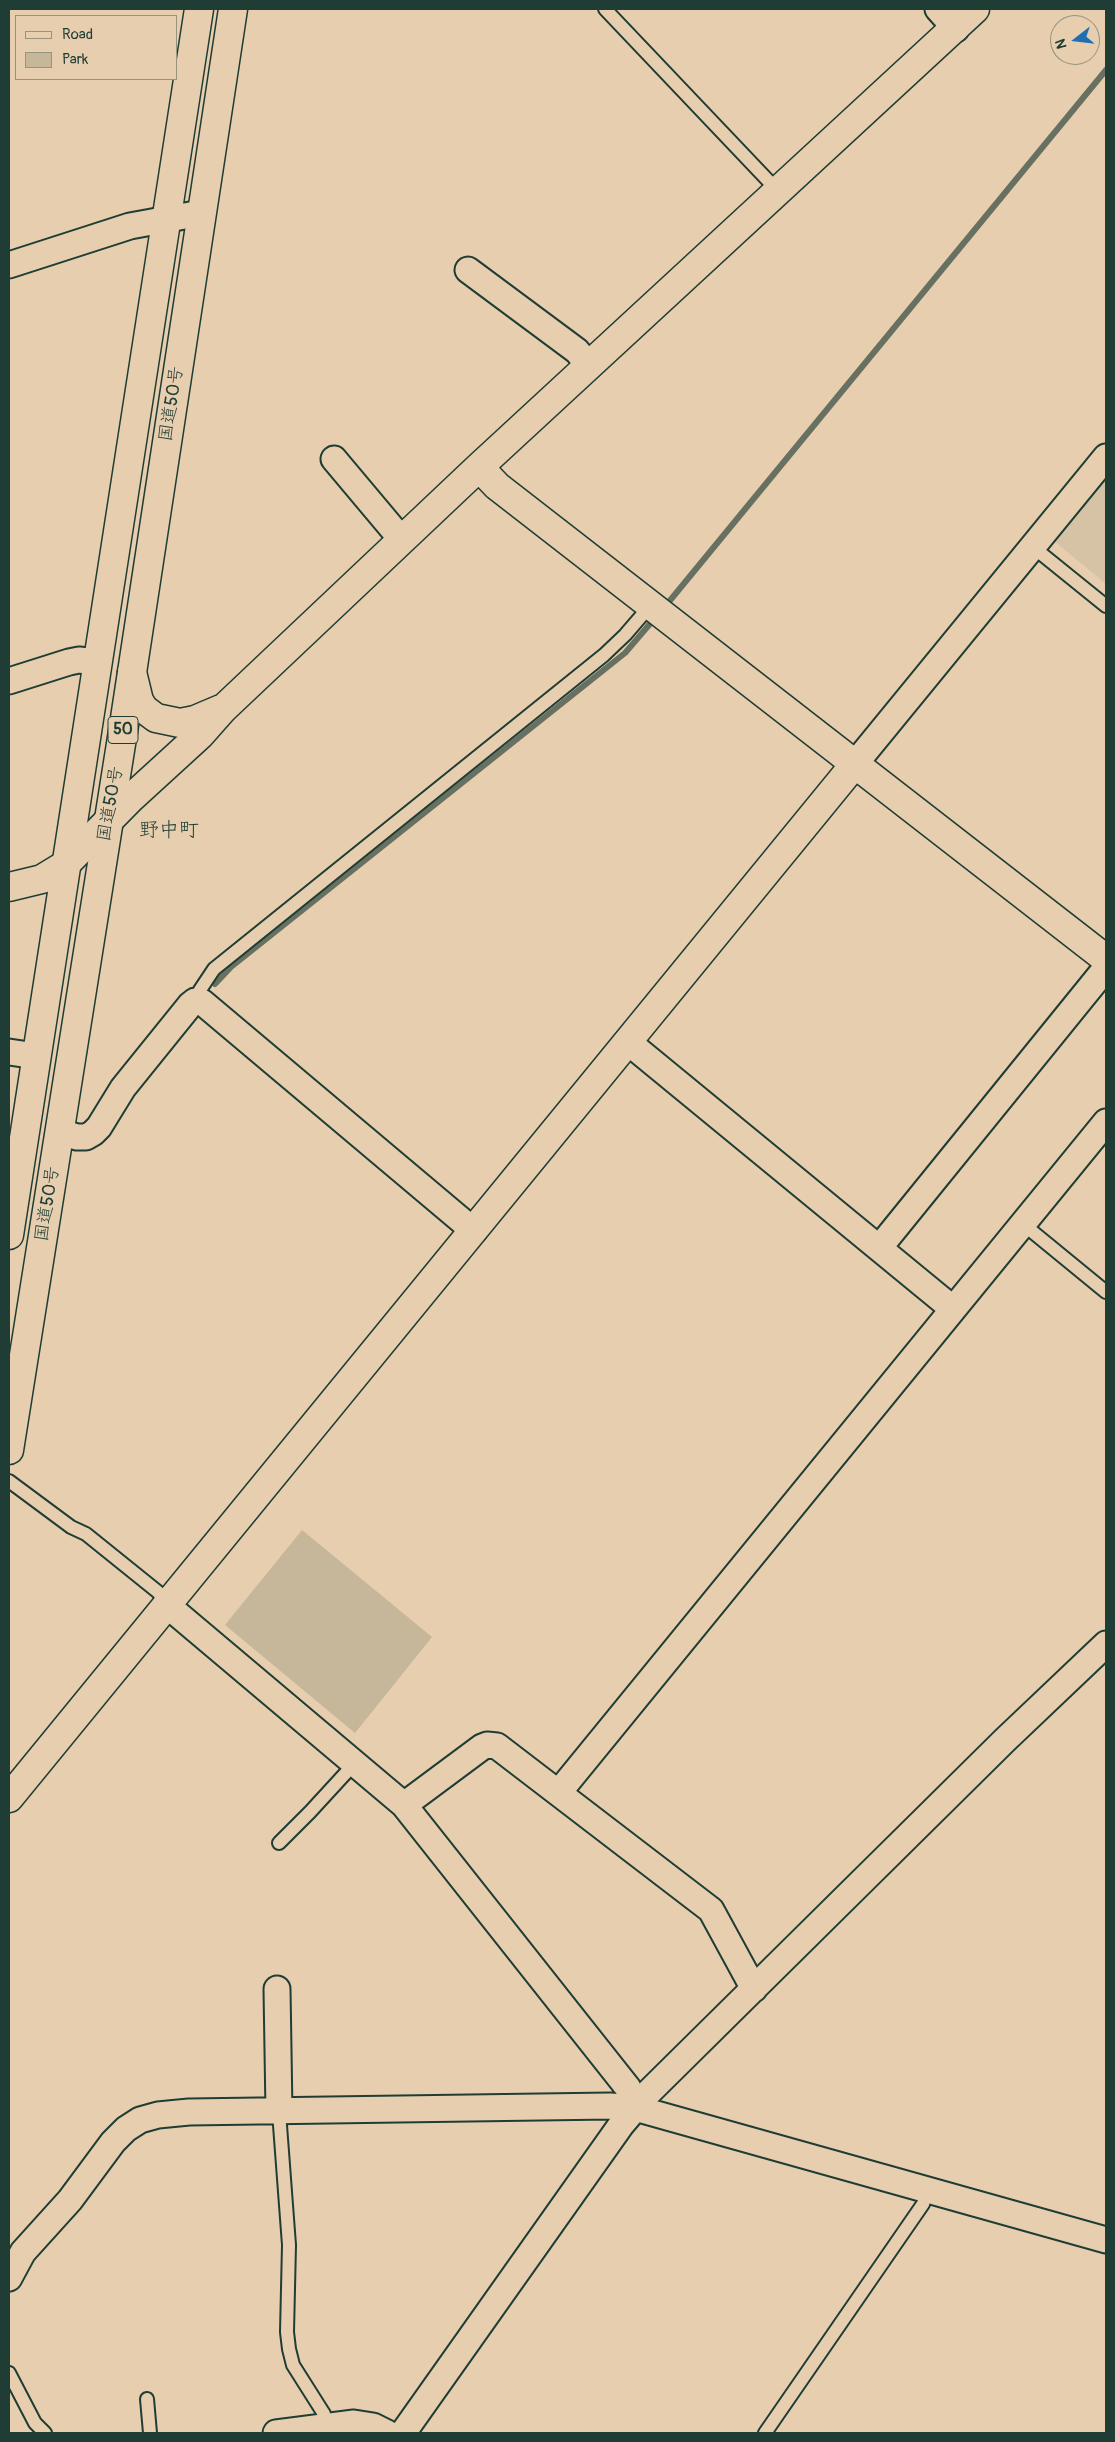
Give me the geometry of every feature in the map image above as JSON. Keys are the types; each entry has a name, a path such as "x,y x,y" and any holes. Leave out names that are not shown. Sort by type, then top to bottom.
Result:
{"main road":[{"name":"国道50号","path":"9,1235 199,9"},
{"name":"国道50号","path":"9,1450 132,672 233,9"},
{"path":"9,886 42,879 65,865 107,821 200,735 223,709 479,467 778,191 950,22 975,9"},
{"path":"479,467 497,486 1106,959"},
{"path":"132,672 139,701 144,710 156,718 180,723 195,720 223,709"},
{"path":"9,1798 168,1606 854,765"}],"street":[{"path":"9,265 130,226 201,213"},
{"path":"468,270 577,351 589,366"},
{"path":"854,765 1106,457"},
{"path":"334,459 402,540"},
{"path":"9,681 79,660 97,662"},
{"path":"879,1248 1106,968"},
{"path":"60,1132 86,1136 98,1127 123,1088 190,1005 202,1002 474,1231"},
{"path":"628,1042 953,1309"},
{"path":"9,1052 36,1056"},
{"path":"559,1792 1106,1122"},
{"path":"168,1606 404,1805 628,2088 635,2108"},
{"path":"403,2433 615,2133 635,2108 1005,1740 1106,1644"},
{"path":"404,1805 487,1745 492,1744 559,1792 711,1910 754,1990"},
{"path":"277,1989 280,2112"},
{"path":"9,2278 23,2252 70,2200 113,2142 126,2129 140,2120 158,2115 189,2112 610,2106 635,2108 1106,2240"},
{"path":"276,2433 354,2423 374,2426 387,2433"}],"lane":[{"path":"605,9 778,191"},
{"path":"1033,547 1106,606"},
{"path":"199,1002 200,990 214,969 604,655 625,635 650,606"},
{"path":"1023,1224 1106,1292"},
{"path":"9,1480 71,1527 86,1534 158,1592 168,1606"},
{"path":"279,1843 355,1763"},
{"path":"280,2112 289,2245 287,2332 289,2349 293,2365 324,2414 327,2425"},
{"path":"765,2433 923,2204 928,2189"},
{"path":"9,2373 35,2423 44,2433"},
{"path":"147,2399 150,2433"}],"shaded area":[{"path":"1106,477 1106,584 1054,541"}],"green space":[{"path":"302,1530 432,1637 355,1733 225,1625"}],"waterway":[{"path":"663,609 1106,70"},
{"path":"215,984 231,967 625,653 655,618"}],"district":[{"name":"野中町","path":"169,831"}]}
